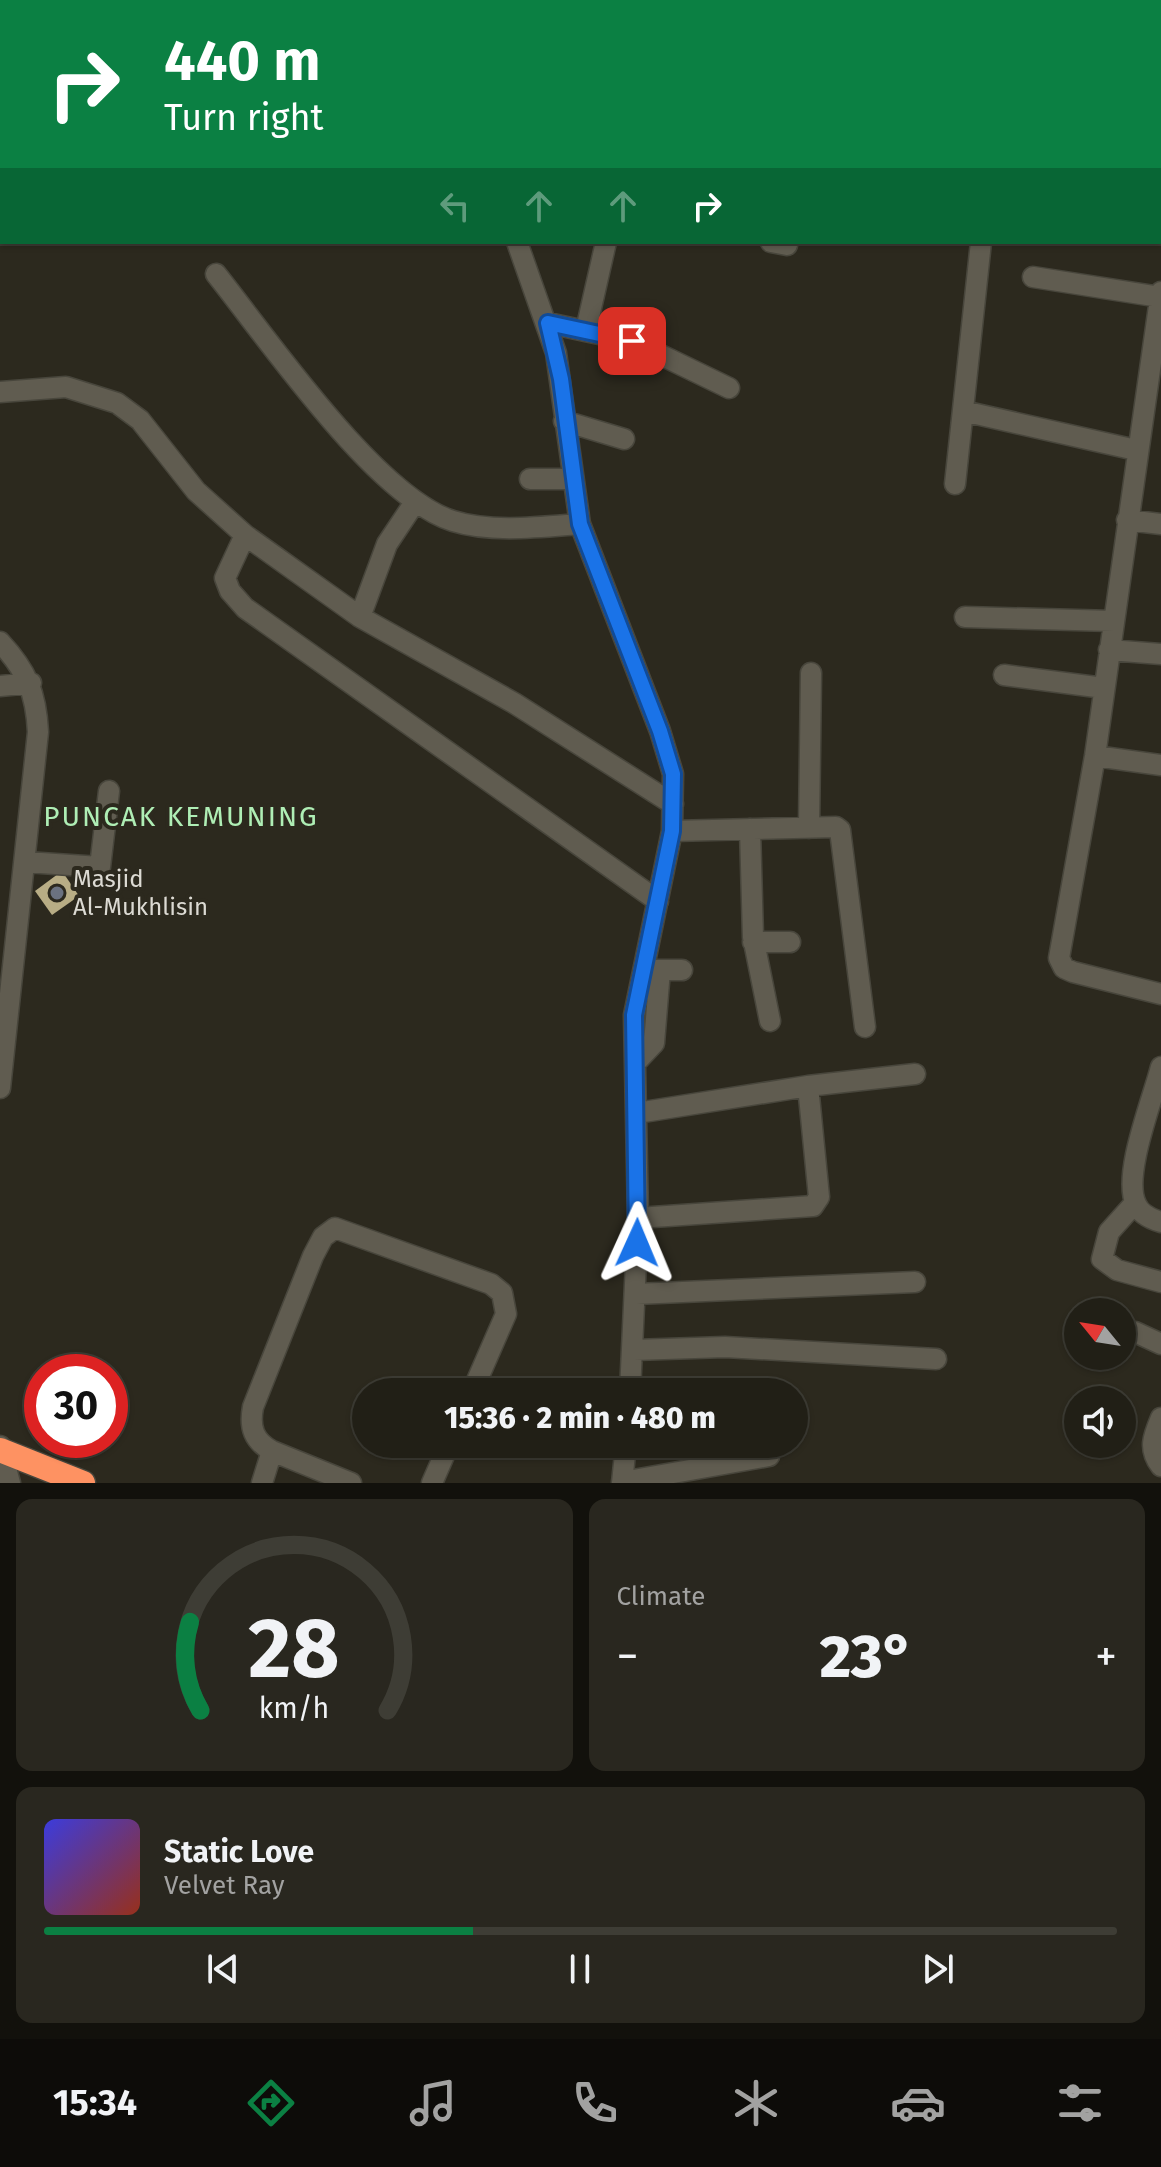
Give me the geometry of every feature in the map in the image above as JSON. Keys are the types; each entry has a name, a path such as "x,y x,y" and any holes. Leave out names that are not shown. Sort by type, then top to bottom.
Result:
{"highway":[{"path":"0,1448 83,1483"}],"street":[{"path":"518,244 548,323 561,379 564,421 580,524 660,731 673,774 672,831 658,901 651,970 634,1015 638,1218 631,1378"},
{"path":"586,330 606,244"},
{"path":"955,484 981,244"},
{"path":"216,274 349,441 415,502 464,524 535,527 580,524"},
{"path":"1033,277 1161,294 1151,422 1136,450 1095,756 1059,958 1064,968 1073,972 1161,994"},
{"path":"548,323 632,341 729,388"},
{"path":"0,392 66,387 117,403 140,420 196,491 245,535 360,617 514,703 673,804"},
{"path":"963,411 1136,450"},
{"path":"564,421 624,439"},
{"path":"530,479 572,479"},
{"path":"360,617 387,544 415,502"},
{"path":"1127,520 1161,524"},
{"path":"245,535 225,578 230,591 245,608 658,901"},
{"path":"965,617 1113,621"},
{"path":"0,642 20,664 31,683 38,732 26,862 9,927 0,1077"},
{"path":"1109,650 1161,654"},
{"path":"809,828 811,673"},
{"path":"1004,675 1104,688"},
{"path":"0,686 31,683"},
{"path":"1095,756 1161,765"},
{"path":"26,862 100,867 109,791"},
{"path":"672,831 836,827 842,838 865,1027"},
{"path":"750,829 753,942 770,1021"},
{"path":"753,942 790,942"},
{"path":"651,970 682,970"},
{"path":"1161,1067 1151,1142 1132,1176 1135,1203 1141,1213 1161,1222"},
{"path":"637,1113 808,1086 915,1074"},
{"path":"638,1218 813,1206 819,1197 808,1086"},
{"path":"1135,1203 1109,1232 1102,1259 1117,1270 1161,1282"},
{"path":"351,1483 272,1451 259,1444 253,1432 253,1407 323,1237 335,1228 491,1284 502,1293 506,1314 478,1378"},
{"path":"636,1294 915,1282"},
{"path":"1136,1332 1161,1344"},
{"path":"634,1350 725,1347 936,1359"},
{"path":"1161,1418 1152,1438 1153,1454 1161,1466"},
{"path":"0,1448 10,1483"},
{"path":"262,1483 272,1451"},
{"path":"432,1483 443,1458"},
{"path":"625,1458 622,1482 758,1458"}],"building":[{"name":"Masjid Al-Mukhlisin","path":"62,871 79,896 52,915 35,891"}],"place":[{"name":"Masjid Al-Mukhlisin","path":"57,893"}],"district":[{"name":"PUNCAK KEMUNING","path":"181,816"}],"route":[{"path":"632,341 548,323 561,379 580,524 660,731 673,774 672,831 635,998 637,1243"}]}
